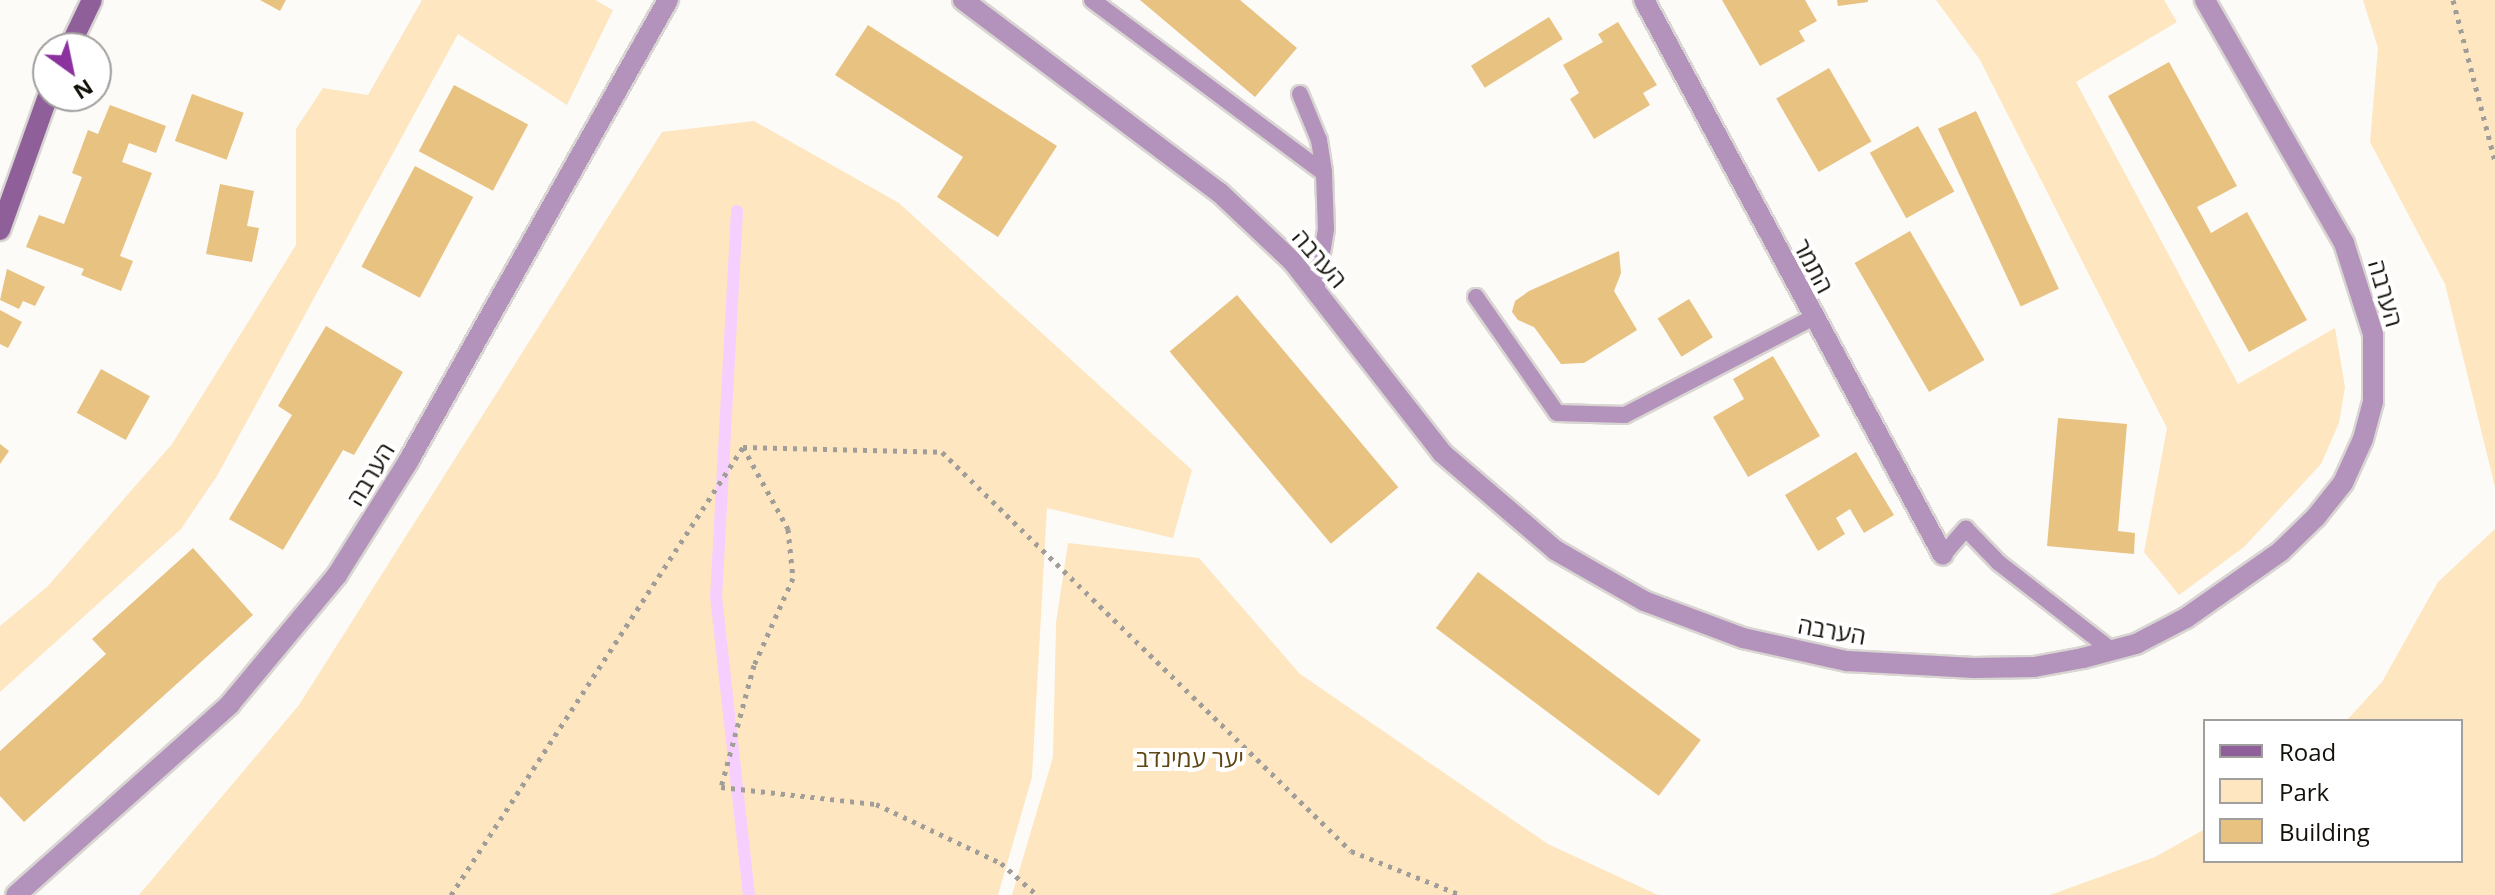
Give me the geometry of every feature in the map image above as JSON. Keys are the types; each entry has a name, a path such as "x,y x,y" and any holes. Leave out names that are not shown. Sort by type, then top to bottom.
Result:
{"street":[{"path":"77,32 92,0"},
{"name":"הערבה","path":"16,895 201,733 267,664 337,575 409,460 668,0"},
{"name":"הערבה","path":"963,0 1166,148 1261,231 1316,291 1367,364 1477,487 1555,550 1644,601 1774,646 1878,665 2034,667 2111,650 2186,618 2280,552 2343,483 2373,401 2373,334 2344,243 2205,0"},
{"name":"התמר","path":"1644,0 1812,318 1943,555"},
{"path":"0,230 42,112"}],"lane":[{"path":"1092,0 1324,173"},
{"path":"1300,94 1319,140 1324,173 1326,229 1316,291"},
{"path":"1476,297 1557,413 1625,415 1812,318"},
{"path":"1943,555 1966,529 1999,563 2111,650"}],"path":[{"path":"2453,0 2495,161"},
{"path":"451,895 743,447"},
{"path":"743,447 788,529 793,578 754,665 721,787 876,804 1001,863 1037,895"},
{"path":"743,447 942,452 1351,851 1461,895"}],"green space":[{"path":"422,0 595,0 613,10 567,105 458,34 217,476 181,529 0,692 0,626 47,587 172,444 296,245 296,129 323,88 368,95"},
{"path":"1936,0 2164,0 2177,22 2076,82 2238,384 2335,328 2345,387 2339,423 2321,464 2244,547 2179,595 2144,552 2167,428 1980,60"},
{"path":"2363,0 2495,0 2495,487 2445,284 2370,142 2378,48"},
{"path":"754,121 899,203 1192,470 1173,538 1047,508 1032,777 998,895 139,895 299,705 662,132"},
{"path":"2495,529 2495,895 2050,895 2155,857 2203,830 2203,863 2463,863 2463,719 2348,719 2382,682 2438,582"},
{"name":"יער עמינדב","path":"1068,543 1199,558 1300,674 1548,844 1658,895 1012,895 1053,757 1056,623"}],"building":[{"path":"260,0 286,0 280,11"},
{"path":"1140,0 1240,0 1297,48 1255,97"},
{"path":"1722,0 1805,0 1817,21 1799,31 1805,41 1760,66"},
{"path":"1837,0 1868,0 1868,2 1838,6"},
{"path":"1549,17 1563,39 1485,88 1471,66"},
{"path":"1618,22 1657,85 1643,93 1650,105 1594,139 1570,99 1579,93 1563,65 1603,42 1598,34"},
{"path":"868,25 1057,146 998,237 937,197 963,157 835,75"},
{"path":"2169,62 2237,186 2197,207 2211,233 2247,212 2307,320 2249,352 2108,96"},
{"path":"1829,68 1872,142 1819,172 1776,98"},
{"path":"454,85 528,124 493,191 419,151"},
{"path":"192,94 244,113 227,160 175,141"},
{"path":"112,106 166,126 156,153 129,143 122,162 152,173 120,256 133,261 121,291 81,275 84,269 26,247 39,215 64,224 82,177 72,173 88,130 98,134 107,112 112,112"},
{"path":"1976,111 2059,289 2021,306 1938,129"},
{"path":"1918,126 1954,192 1906,218 1870,153"},
{"path":"415,166 473,197 420,298 361,267"},
{"path":"220,184 254,191 247,226 259,228 252,262 206,254"},
{"path":"1910,231 1984,360 1929,392 1855,263"},
{"path":"1619,251 1621,273 1614,291 1637,330 1584,363 1561,364 1534,327 1518,320 1512,312 1515,301 1529,291"},
{"path":"7,269 45,287 35,306 23,301 19,309 0,300"},
{"path":"1237,295 1398,487 1331,544 1170,352"},
{"path":"1689,299 1713,337 1681,357 1658,319"},
{"path":"0,310 22,322 8,348 0,344"},
{"path":"326,326 403,372 354,455 343,450 283,550 229,519 292,415 278,406"},
{"path":"1773,356 1820,436 1748,477 1713,417 1744,399 1733,379"},
{"path":"101,369 150,396 126,440 77,413"},
{"path":"2058,418 2127,424 2118,531 2135,533 2134,554 2047,546"},
{"path":"0,444 9,451 0,464"},
{"path":"1856,452 1894,515 1864,533 1850,509 1836,518 1845,534 1818,551 1785,495"},
{"path":"193,548 253,615 24,822 0,796 0,751 106,654 92,639"},
{"path":"1478,572 1701,740 1659,796 1436,628"}],"waterway":[{"path":"737,211 716,596 749,895"}]}
